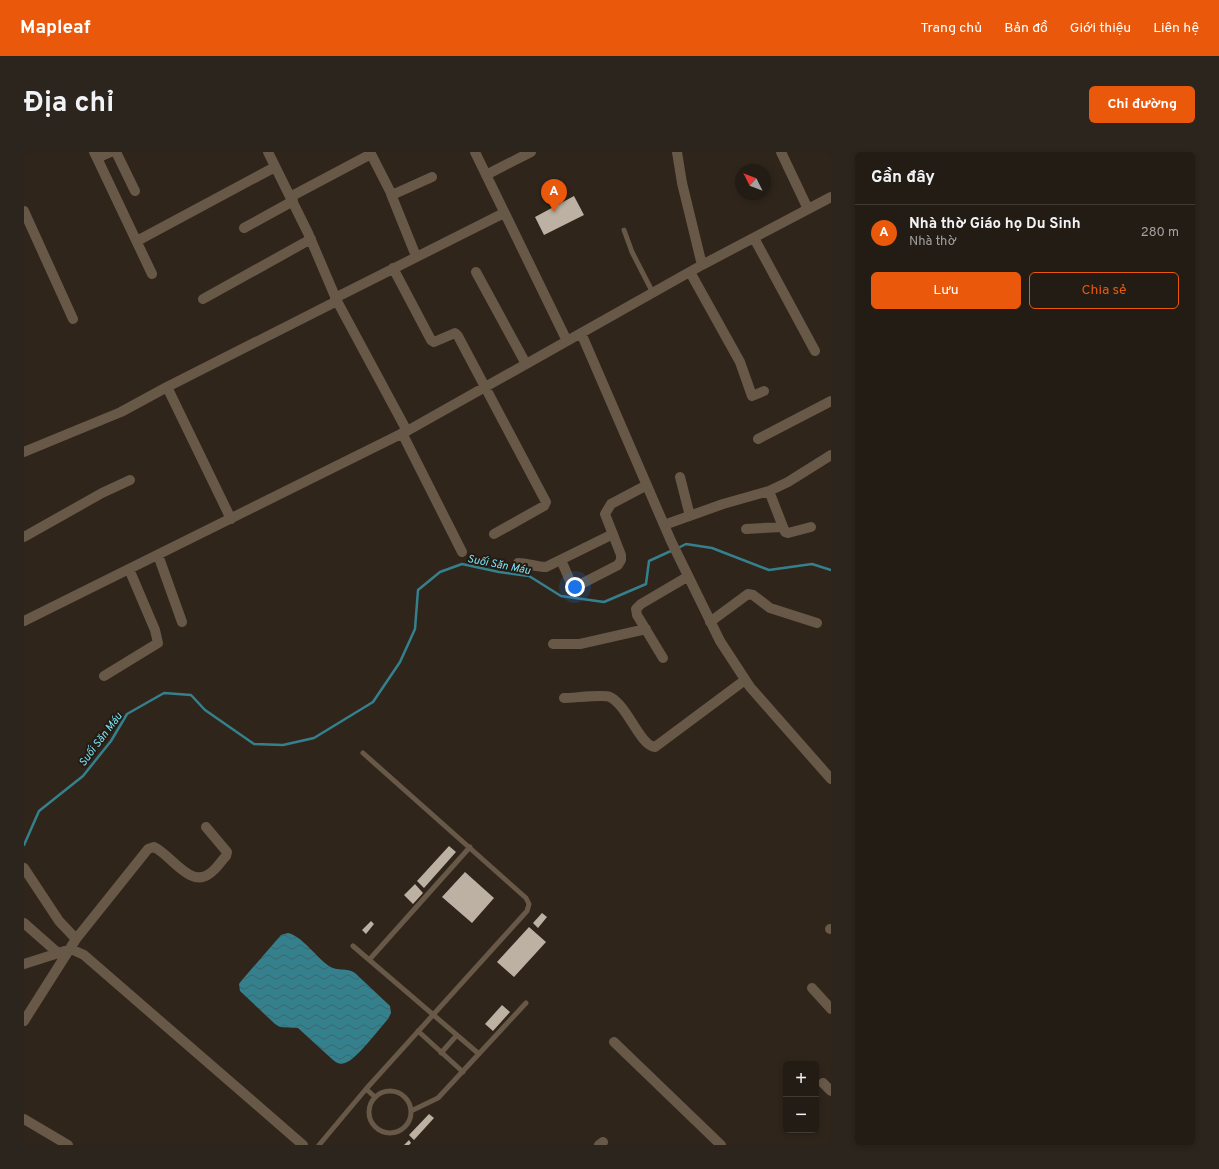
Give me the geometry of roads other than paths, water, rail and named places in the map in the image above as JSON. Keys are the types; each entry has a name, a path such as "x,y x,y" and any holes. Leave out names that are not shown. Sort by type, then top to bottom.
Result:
{"street":[{"path":"112,152 95,155 152,274"},
{"path":"116,152 135,191"},
{"path":"269,152 311,239 336,300 405,432 462,552"},
{"path":"475,152 567,341"},
{"path":"486,175 531,152"},
{"path":"677,152 682,183 702,265"},
{"path":"781,152 808,209"},
{"path":"244,228 291,199 371,154 391,194 416,256"},
{"path":"137,241 275,167"},
{"path":"391,194 394,195 432,178"},
{"path":"24,621 405,432 702,265 831,197"},
{"path":"24,211 73,319"},
{"path":"24,452 122,412 167,387 336,300 416,256 504,213"},
{"path":"754,238 815,351"},
{"path":"202,299 311,239"},
{"path":"393,268 431,340 434,342 456,334 546,502 544,506 494,534"},
{"path":"476,272 526,364"},
{"path":"690,272 740,362 752,396 764,391"},
{"path":"581,333 677,555 720,641 745,680 831,778"},
{"path":"167,387 231,519"},
{"path":"758,439 831,401"},
{"path":"664,525 769,491 788,482 831,455"},
{"path":"680,477 690,516"},
{"path":"24,537 102,493 130,480"},
{"path":"561,560 571,583 574,586 579,586 618,565 621,560 621,556 605,514 607,508 611,504 647,485"},
{"path":"769,491 786,534 811,527"},
{"path":"746,529 782,527"},
{"path":"518,563 527,563 540,567 546,567 612,534"},
{"path":"158,555 182,622"},
{"path":"104,676 158,643 155,630 129,570"},
{"path":"663,658 637,615 636,609 641,604 687,577"},
{"path":"710,622 748,594 753,595 770,608 817,623"},
{"path":"553,644 580,644 646,629"},
{"path":"564,698 604,695 610,697 621,705 644,740 651,747 655,747 745,680"},
{"path":"24,1021 76,939 148,849 154,847 163,851 189,876 201,878 209,874 226,856 227,852 206,827"},
{"path":"24,868 59,921 76,939"},
{"path":"24,923 58,953"},
{"path":"24,964 71,949 84,955 303,1145"},
{"path":"812,988 831,1009"},
{"path":"614,1042 720,1145"},
{"path":"823,1083 831,1091"},
{"path":"24,1119 68,1145"}],"lane":[{"path":"624,230 632,252 653,293"},
{"path":"319,1145 366,1089 527,911 529,904 526,898 470,847 363,753"},
{"path":"369,960 470,847"},
{"path":"353,946 479,1054"},
{"path":"411,1111 434,1101 463,1072 526,1003"},
{"path":"418,1031 463,1072"},
{"path":"441,1053 457,1035"},
{"path":"366,1089 375,1097"},
{"path":"387,1091 394,1091 406,1098 411,1111 407,1124 402,1129 389,1133 376,1128 369,1116 371,1103 375,1097 387,1091"}],"water":[{"path":"288,933 299,938 332,968 349,970 355,973 390,1006 391,1013 388,1019 350,1061 342,1064 339,1063 333,1060 298,1028 280,1027 275,1024 240,991 239,984 242,980 281,935"}],"waterway":[{"name":"Suối Săn Máu","path":"678,548 686,544 712,548 769,570 812,564 831,570"},
{"name":"Suối Săn Máu","path":"24,845 39,811 83,776 111,741 127,714 164,693 191,695 205,710 254,744 283,745 314,738 373,702 400,662 415,629 418,590 440,572 462,564 499,572 529,576 561,596 604,602 646,584 649,561 673,550"}],"place":[{"name":"Nhà thờ Giáo họ Du Sinh","path":"554,212"}]}
